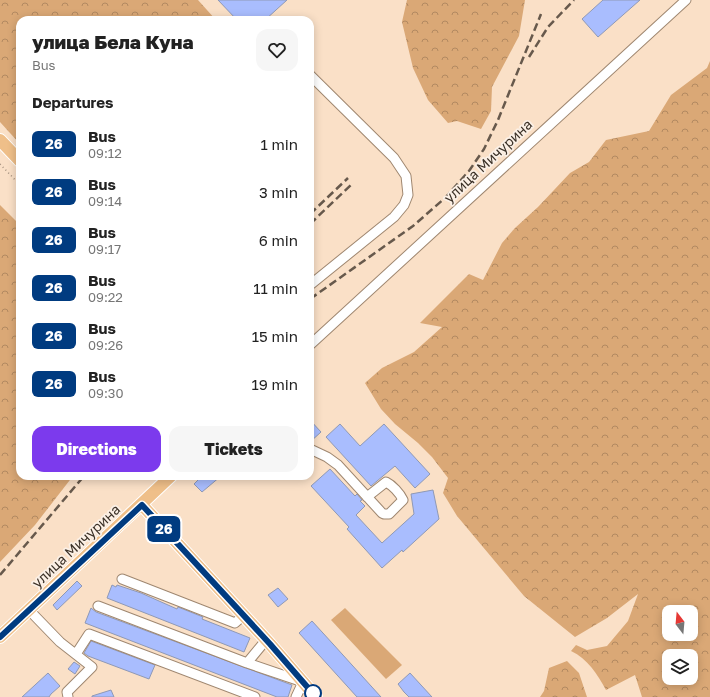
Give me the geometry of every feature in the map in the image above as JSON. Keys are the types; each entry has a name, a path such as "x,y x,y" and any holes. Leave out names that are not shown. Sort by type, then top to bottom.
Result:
{"main road":[{"path":"0,140 16,157"},
{"name":"улица Мичурина","path":"0,637 168,480"},
{"path":"142,505 244,615 316,697"}],"street":[{"name":"улица Мичурина","path":"314,341 686,0"},
{"path":"314,79 394,158 406,176 408,195 404,205 394,217 314,282"},
{"path":"314,451 333,461 368,497"},
{"path":"122,579 235,623 244,615"},
{"path":"98,606 246,663 303,682 296,697"},
{"path":"29,610 60,642 92,667 67,692 68,697"},
{"path":"76,654 88,634 255,697"},
{"path":"246,663 266,640"}],"path":[{"path":"0,164 16,181"}],"green space":[{"path":"0,0 198,0 212,16 16,16 16,140 0,122"},
{"path":"407,0 525,0 519,36 492,87 491,111 481,129 457,121 448,123 428,100 413,68 402,22"},
{"path":"710,61 710,697 642,697 635,675 606,690 587,663 571,651 576,645 587,650 607,646 628,621 638,594 607,618 575,637 524,596 457,516 443,493 448,478 432,457 395,424 381,409 365,383 382,368 414,352 442,327 420,323 469,274 483,280 502,243 570,173 589,162 606,140 649,131 671,95 707,68"},
{"path":"0,205 16,221 16,480 70,480 35,525 0,562"},
{"path":"345,608 402,665 386,679 331,620"},
{"path":"567,661 579,673 587,697 540,697 544,691 549,668"}],"building":[{"path":"218,0 287,0 269,16 233,16"},
{"path":"603,0 640,0 598,37 582,19"},
{"path":"314,424 321,432 314,438"},
{"path":"340,424 360,446 384,424 430,474 415,488 395,466 371,486 326,437"},
{"path":"330,469 355,496 357,494 362,500 360,501 365,506 356,515 382,543 414,514 411,494 433,490 439,519 403,552 402,550 382,568 347,529 349,527 311,486"},
{"path":"198,480 216,480 202,492 194,484"},
{"path":"77,581 82,586 57,610 53,605"},
{"path":"112,585 116,587 117,585 141,593 177,609 178,607 203,617 202,619 250,638 244,652 107,598"},
{"path":"278,588 288,599 278,607 268,595"},
{"path":"91,608 96,612 292,685 288,697 277,697 85,623"},
{"path":"312,621 381,697 357,697 299,633"},
{"path":"91,641 155,665 149,679 88,656 84,653"},
{"path":"74,662 80,666 75,674 68,669"},
{"path":"48,673 60,686 49,697 22,697"},
{"path":"410,673 432,697 409,697 404,692 398,684"},
{"path":"111,690 114,697 92,697 92,696"}],"railway":[{"path":"529,57 548,27 574,0"},
{"path":"314,296 413,226 445,198 469,171 484,149 498,120 541,14"},
{"path":"314,210 348,178"},
{"path":"314,220 353,183"},
{"path":"0,575 81,480"}],"bus line":[{"name":"26","path":"0,637 142,505 270,644 316,697"}]}
